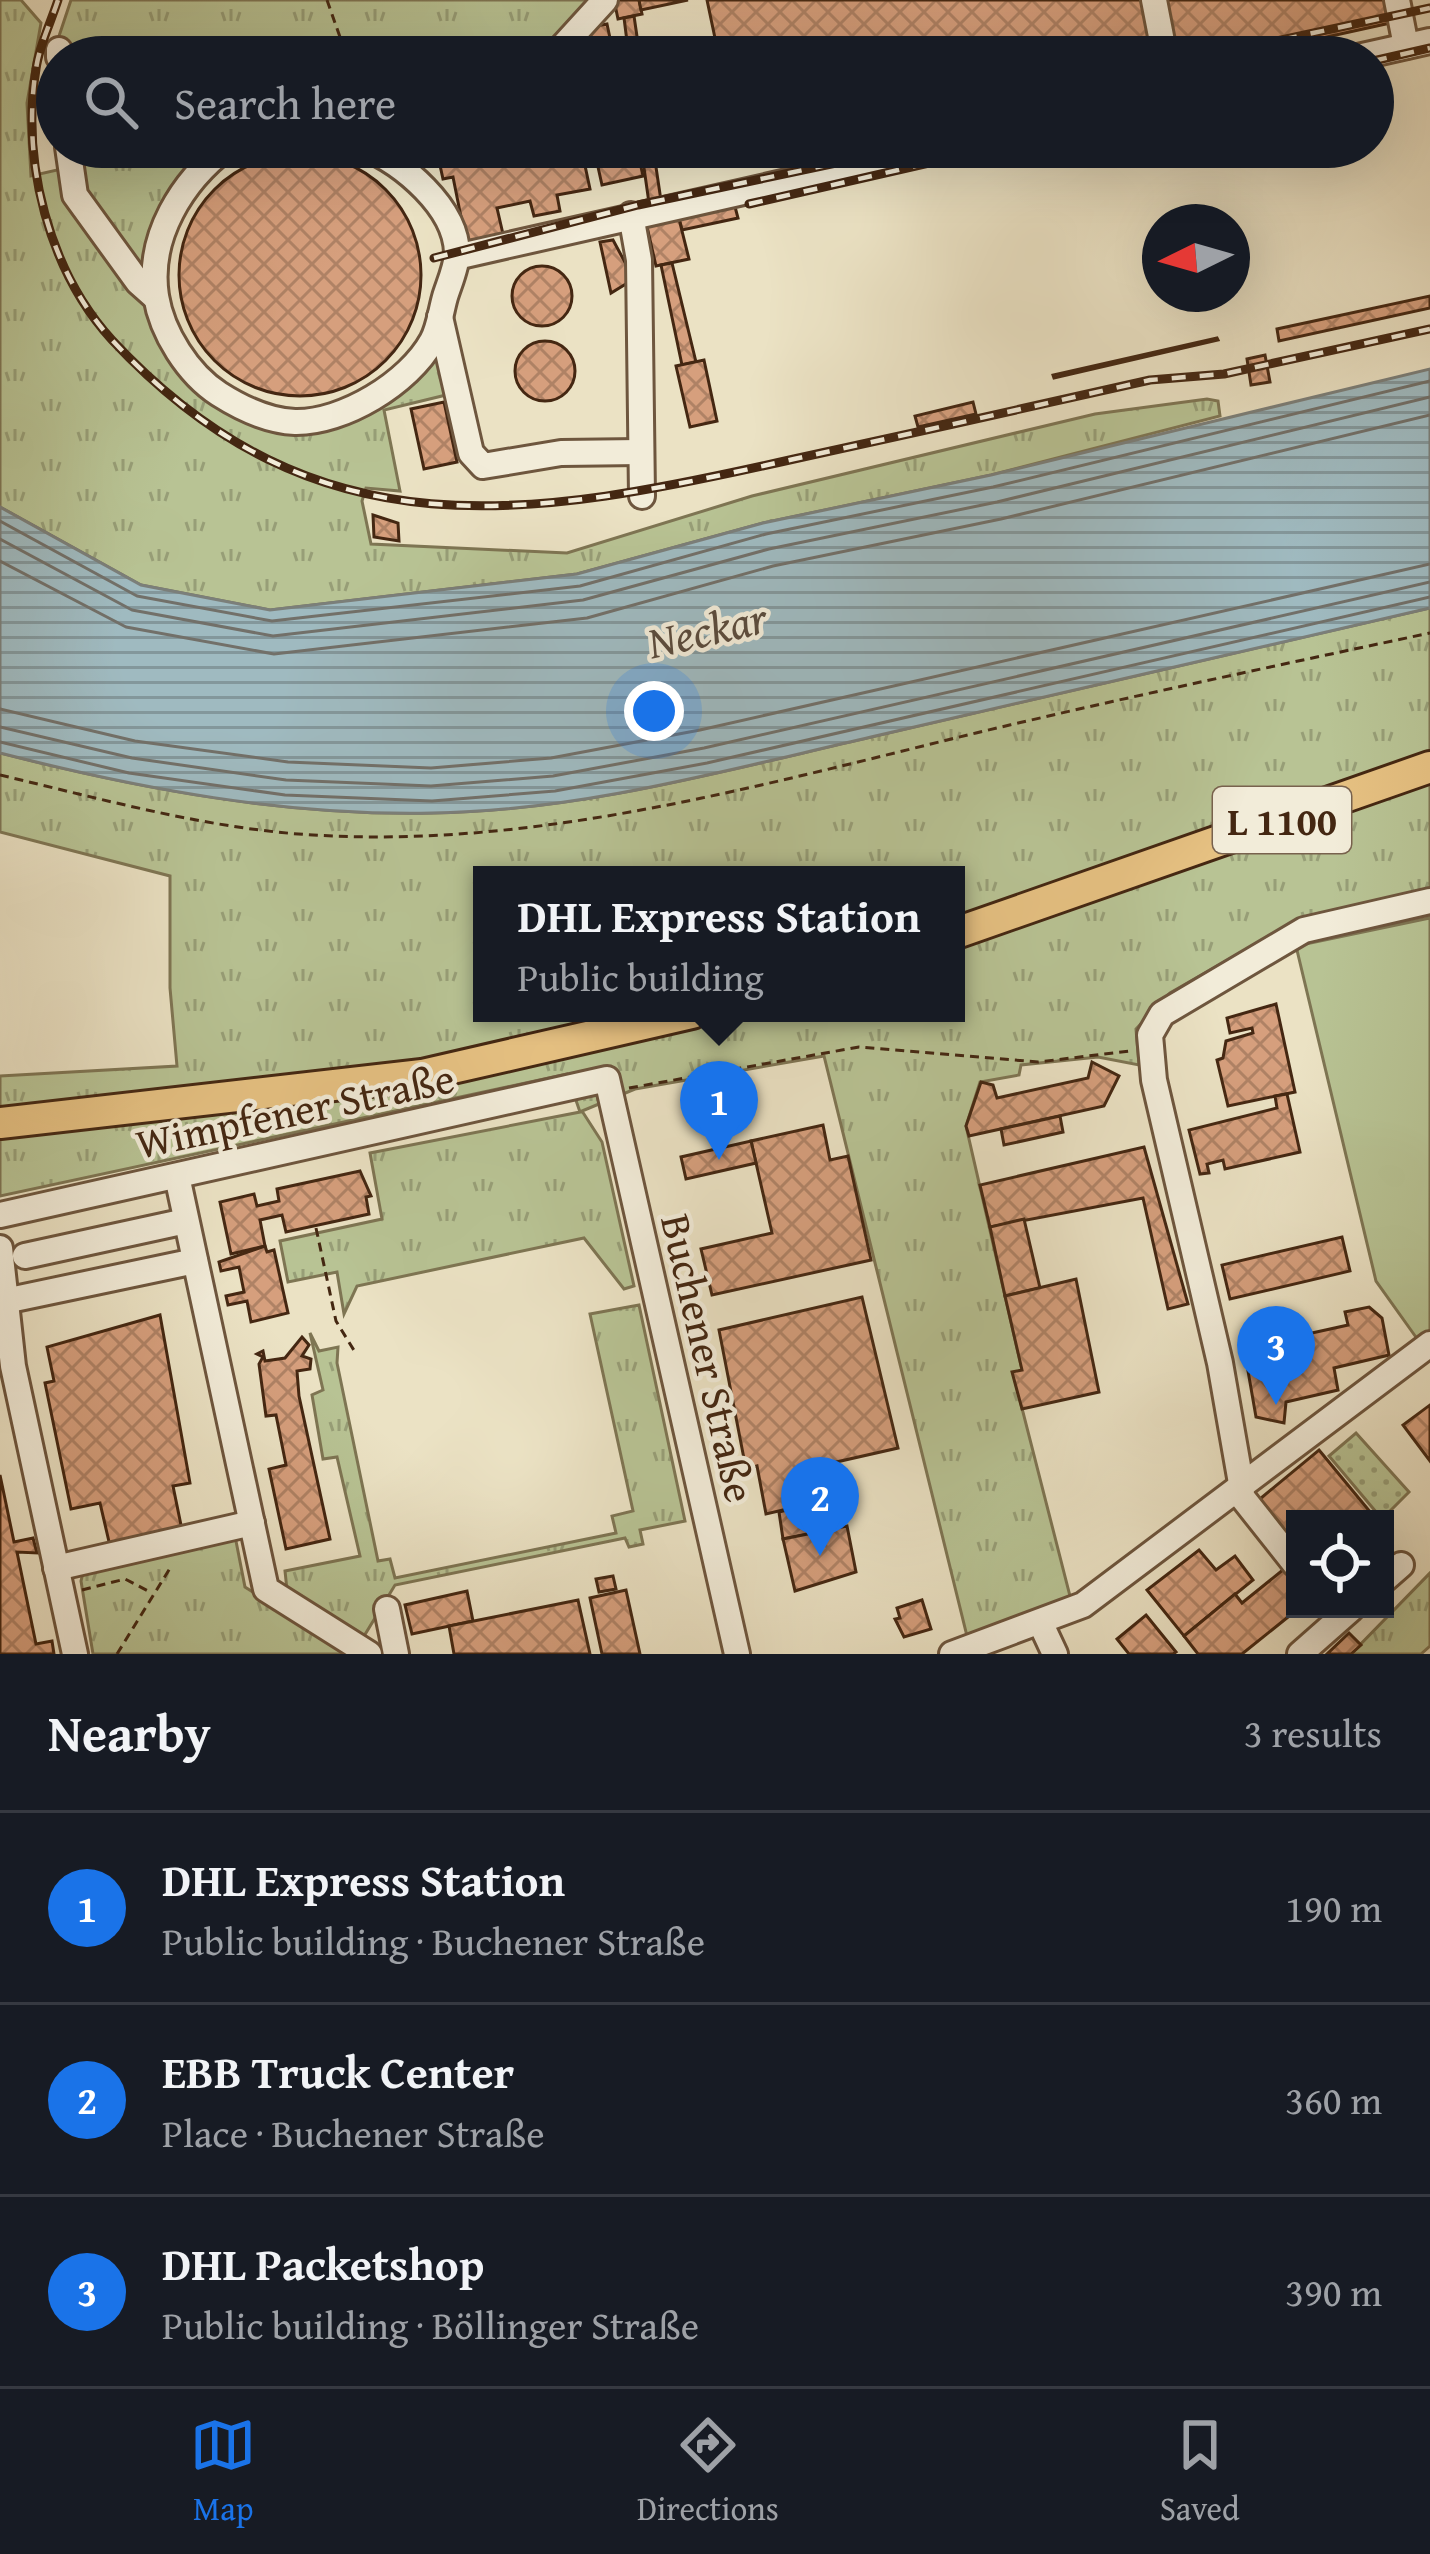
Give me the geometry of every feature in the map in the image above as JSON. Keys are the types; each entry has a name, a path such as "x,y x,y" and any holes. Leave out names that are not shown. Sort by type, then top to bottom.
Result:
{"main road":[{"name":"L 1100","path":"965,930 1430,767"},
{"path":"0,1123 422,1075 653,1022"},
{"path":"0,1106 145,1107"}],"street":[{"path":"572,36 605,0"},
{"path":"1154,0 1162,36"},
{"path":"1397,0 1418,44"},
{"path":"71,168 75,195 138,282 156,298"},
{"path":"201,168 175,203 159,241 156,298 172,342 201,382 244,410 296,422 347,410 394,383 433,341 456,256 447,219 417,181 397,168"},
{"path":"456,256 846,168"},
{"path":"631,215 639,260 642,496"},
{"path":"440,315 472,453 483,466 561,453 640,452"},
{"path":"1286,1552 1240,1490 1229,1404 1149,1050 1150,1035 1162,1014 1304,930 1430,901"},
{"name":"Wimpfener Straße","path":"0,1215 608,1086"},
{"name":"Buchener Straße","path":"608,1086 737,1654"},
{"path":"176,1176 266,1589 369,1654"},
{"path":"74,1654 13,1366 4,1301 12,1252 186,1220"},
{"path":"4,1301 195,1262"},
{"path":"952,1654 1083,1605 1430,1344"},
{"path":"56,1568 252,1523"},
{"path":"387,1609 396,1654"},
{"path":"1300,1654 1334,1618"},
{"path":"1041,1624 1055,1654"}],"path":[{"path":"327,0 340,36"},
{"path":"0,775 236,826 313,836 569,823 755,787 1084,707 1430,633"},
{"path":"608,1086 859,1047 1038,1062 1149,1050"},
{"path":"316,1228 336,1322 355,1352"},
{"path":"117,1654 188,1538"},
{"path":"62,1595 124,1579 154,1594"}],"green space":[{"path":"0,0 21,0 41,23 27,103 31,176 66,168 207,168 149,265 204,393 324,423 440,338 450,394 384,410 400,491 366,488 362,501 371,544 567,553 752,496 1095,414 1207,399 1218,401 1220,416 991,475 763,523 577,574 270,610 141,585 0,507"},
{"path":"71,0 590,0 555,36 59,36"},
{"path":"1430,608 1430,918 1296,946 1289,925 1170,993 1136,1029 1139,1065 1098,1057 1021,1065 1019,1075 980,1082 966,1126 1022,1370 1013,1373 1071,1600 967,1636 824,1056 635,1089 582,1111 602,1142 634,1286 624,1289 584,1238 357,1286 344,1314 337,1272 288,1282 280,1241 382,1219 370,1153 580,1112 567,1074 0,1196 0,1076 177,1066 170,988 170,876 0,832 0,753 214,798 377,813 543,805 708,775"},
{"path":"1430,918 1430,1331 1418,1340 1376,1281 1296,946"},
{"path":"639,1305 685,1521 640,1530 643,1544 629,1547 625,1538 395,1585 361,1641 287,1590 285,1571 360,1556 337,1457 323,1459 312,1395 323,1390 310,1333 319,1351 338,1347 337,1363 378,1561 390,1559 395,1578 616,1533 612,1516 633,1511 590,1314"},
{"path":"1356,1433 1409,1492 1391,1510 1374,1510 1329,1456"},
{"path":"235,1536 245,1587 350,1654 93,1654 81,1581 84,1569"},
{"path":"1430,1573 1430,1646 1421,1654 1351,1654 1386,1618 1394,1618 1394,1610"}],"water":[{"name":"Neckar","path":"1430,369 1430,608 708,775 598,797 487,811 377,813 268,805 160,789 0,753 0,507 141,585 270,610 577,574 763,523 991,475"}],"building":[{"path":"614,0 639,0 642,14 618,19"},
{"path":"639,0 688,0 641,10"},
{"path":"707,0 1143,0 1150,36 715,36"},
{"path":"1164,0 1384,0 1390,23 1331,36 1171,36"},
{"path":"634,16 637,36 626,36 624,18"},
{"path":"607,24 610,36 587,36 596,26"},
{"path":"245,168 355,168 400,208 419,251 419,299 400,342 367,375 324,394 276,394 233,375 200,342 181,299 181,251 188,229 215,190"},
{"path":"441,168 586,168 590,189 557,195 560,211 534,216 530,201 497,208 503,234 466,242 453,177 443,179"},
{"path":"598,168 641,168 643,176 602,185"},
{"path":"644,168 656,168 663,214 651,217"},
{"path":"734,203 738,218 682,230 678,214"},
{"path":"677,211 689,259 656,266 645,218"},
{"path":"613,240 634,279 611,293 600,242"},
{"path":"672,263 696,362 682,365 661,265"},
{"path":"542,266 564,274 572,296 564,318 542,326 520,318 512,296 520,274"},
{"path":"1430,296 1430,308 1279,341 1277,329"},
{"path":"1217,338 1054,378 1053,375"},
{"path":"545,341 566,350 575,371 566,392 545,401 524,392 515,371 524,350"},
{"path":"1265,355 1270,382 1251,385 1247,359"},
{"path":"704,360 717,421 690,427 676,366"},
{"path":"444,402 457,462 424,469 411,409"},
{"path":"973,402 976,414 918,427 915,416"},
{"path":"373,515 398,523 399,541 374,537"},
{"path":"1276,1004 1295,1092 1228,1106 1217,1060 1223,1058 1226,1041 1253,1033 1252,1028 1230,1033 1227,1018"},
{"path":"1092,1062 1119,1076 1104,1106 969,1136 966,1126 981,1082 993,1085 997,1098 1088,1078"},
{"path":"1287,1094 1300,1152 1225,1169 1223,1160 1207,1164 1209,1173 1200,1174 1189,1130 1277,1108 1275,1096"},
{"path":"749,1095 752,1111 719,1118 715,1102"},
{"path":"1060,1116 1063,1132 1004,1145 1001,1129"},
{"path":"823,1125 830,1160 848,1156 871,1260 712,1295 701,1249 772,1233 751,1141"},
{"path":"751,1141 756,1163 686,1179 681,1157"},
{"path":"1144,1147 1188,1304 1168,1309 1143,1198 990,1227 980,1185"},
{"path":"360,1171 371,1196 366,1197 369,1214 286,1232 282,1215 260,1220 265,1246 231,1254 220,1202 254,1194 257,1206 279,1201 277,1189"},
{"path":"1024,1219 1040,1288 1005,1296 990,1227"},
{"path":"1342,1237 1350,1271 1230,1299 1222,1265"},
{"path":"265,1246 267,1252 274,1250 288,1313 251,1322 247,1301 228,1305 226,1296 244,1292 239,1267 221,1271 219,1262"},
{"path":"1076,1279 1099,1392 1022,1409 1012,1372 1022,1370 1005,1296"},
{"path":"862,1297 898,1448 810,1468 817,1502 766,1514 757,1466 746,1469 719,1330"},
{"path":"1369,1307 1382,1318 1389,1355 1334,1368 1338,1390 1286,1402 1284,1423 1256,1417 1244,1348 1348,1325 1345,1312"},
{"path":"160,1315 190,1483 173,1486 182,1530 110,1546 100,1503 71,1509 45,1383 54,1381 47,1347"},
{"path":"302,1337 309,1345 302,1356 311,1359 310,1369 297,1371 299,1396 330,1539 286,1549 269,1469 286,1465 276,1415 266,1416 259,1364 263,1357 257,1354 263,1351 265,1361 285,1358"},
{"path":"1430,1405 1430,1461 1403,1425"},
{"path":"1319,1450 1369,1510 1286,1510 1286,1541 1255,1503"},
{"path":"0,1475 14,1542 33,1538 37,1553 17,1552 36,1644 52,1641 54,1654 0,1654"},
{"path":"814,1503 820,1532 783,1539 779,1512"},
{"path":"847,1526 856,1572 795,1591 783,1539"},
{"path":"1199,1550 1216,1570 1235,1556 1253,1580 1184,1636 1147,1590"},
{"path":"1286,1567 1287,1618 1242,1654 1198,1654 1184,1636 1235,1594 1242,1603"},
{"path":"613,1576 616,1589 599,1592 596,1579"},
{"path":"626,1590 640,1654 602,1654 590,1598"},
{"path":"467,1591 473,1621 412,1634 405,1605"},
{"path":"578,1600 590,1654 454,1654 449,1626"},
{"path":"922,1600 931,1629 904,1637 895,1619 900,1618 897,1608"},
{"path":"1146,1615 1176,1652 1129,1654 1117,1639"},
{"path":"1349,1633 1361,1645 1351,1654 1327,1654"}],"railway":[{"path":"45,36 58,0"},
{"path":"1299,36 1430,8"},
{"path":"1394,56 1430,48"},
{"path":"36,75 32,105 36,168"},
{"path":"36,168 45,214 71,282 112,340 189,410 268,459 348,489 431,504 517,505 698,480 1150,380 1224,374 1430,329"},
{"path":"434,258 638,205 813,168"},
{"path":"749,204 907,168"}],"place":[{"name":"DHL Express Station","path":"719,1160"},
{"name":"DHL Packetshop","path":"1276,1405"},
{"name":"EBB Truck Center","path":"820,1556"}]}
